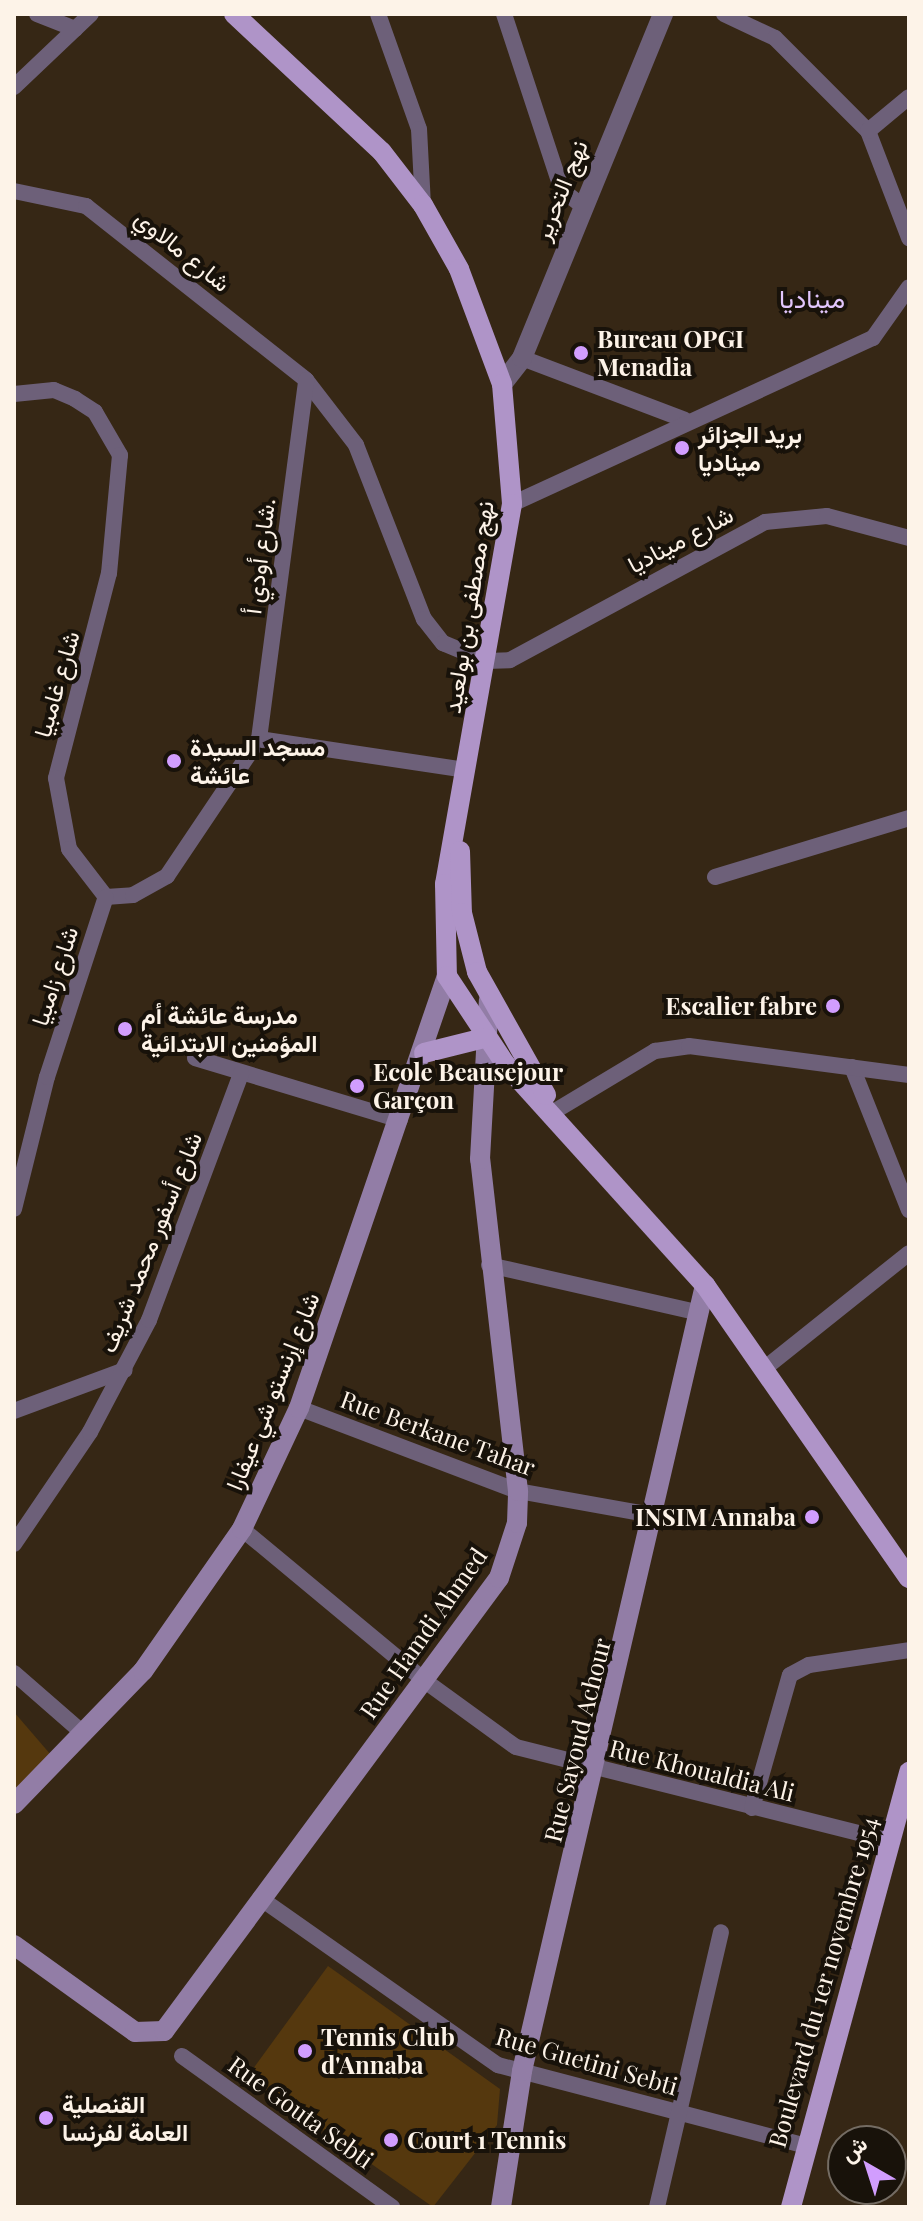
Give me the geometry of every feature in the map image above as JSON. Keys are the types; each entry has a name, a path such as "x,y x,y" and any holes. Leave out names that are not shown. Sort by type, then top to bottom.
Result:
{"main road":[{"name":"نهج مصطفى بن بولعيد","path":"234,14 382,152 423,205 459,269 502,384 512,504 460,823 445,884 447,976 484,1038 555,1111"},
{"name":"نهج مصطفى بن بولعيد","path":"460,823 462,913 489,1000 555,1111"},
{"name":"شارع إرنستو شي عيفارا","path":"14,1804 143,1671 242,1529 299,1408 424,1053 447,976"},
{"path":"424,1053 484,1038 489,1000"},
{"name":"Rue Hamdi Ahmed","path":"14,1945 150,2036 169,2026 260,1898 499,1578 517,1523 518,1491 489,1265 480,1159 484,1038"},
{"path":"555,1111 705,1285 909,1578"},
{"name":"Rue Sayoud Achour","path":"501,2207 522,2071 657,1516 705,1285"},
{"name":"Boulevard du 1er novembre 1954","path":"791,2207 803,2145 909,1772"}],"street":[{"path":"37,14 75,29"},
{"path":"14,87 91,14"},
{"path":"378,14 419,129 423,205"},
{"path":"504,14 562,190 581,205"},
{"name":"نهج التحرير","path":"502,384 522,358 581,205 663,14"},
{"path":"724,14 775,38 868,131 909,238"},
{"path":"868,131 909,97"},
{"name":"شارع مالاوي","path":"14,191 86,206 306,380 356,445 424,619 443,643 486,661"},
{"path":"512,504 685,420 873,338 909,287"},
{"path":"522,358 685,420"},
{"name":"شارع أودي أ.","path":"259,739 306,380"},
{"name":"شارع غامبيا","path":"14,394 54,390 75,399 105,423 120,455 109,573 56,778 69,849 106,897"},
{"name":"شارع ميناديا","path":"486,661 510,660 765,522 827,516 909,538"},
{"path":"106,897 133,895 167,876 259,739 467,770"},
{"path":"715,877 909,818"},
{"name":"شارع زامبيا","path":"14,1209 47,1077 106,897"},
{"path":"555,1111 655,1051 689,1046 909,1075"},
{"path":"195,1058 400,1120"},
{"path":"852,1067 909,1210"},
{"name":"شارع أسفور محمد شريف","path":"14,1544 125,1370 241,1074"},
{"path":"765,1368 909,1253"},
{"path":"489,1265 700,1313"},
{"path":"14,1411 125,1370"},
{"name":"Rue Berkane Tahar","path":"299,1408 518,1491 657,1516"},
{"name":"Rue Khoualdia Ali","path":"242,1529 425,1681 516,1747 891,1841"},
{"path":"752,1808 790,1675 809,1665 909,1650"},
{"path":"14,1673 84,1734"},
{"name":"Rue Guetini Sebti","path":"260,1898 473,2052 522,2071 803,2145"},
{"path":"657,2207 682,2113 721,1932"},
{"name":"Rue Gouta Sebti","path":"182,2056 392,2207"}],"shaded area":[{"path":"14,1712 51,1755 14,1792"},
{"path":"328,1966 500,2089 497,2125 433,2207 247,2077"}],"place":[{"name":"Bureau OPGI Menadia","path":"581,353"},
{"name":"بريد الجزائر ميناديا","path":"682,448"},
{"name":"مسجد السيدة عائشة","path":"174,761"},
{"name":"Escalier fabre","path":"833,1006"},
{"name":"مدرسة عائشة أم المؤمنين الابتدائية","path":"125,1029"},
{"name":"Ecole Beausejour Garçon","path":"357,1086"},
{"name":"INSIM Annaba","path":"812,1517"},
{"name":"Tennis Club d'Annaba","path":"305,2051"},
{"name":"القنصلية العامة لفرنسا","path":"46,2118"},
{"name":"Court 1 Tennis","path":"391,2140"}],"district":[{"name":"ميناديا","path":"812,298"}]}
